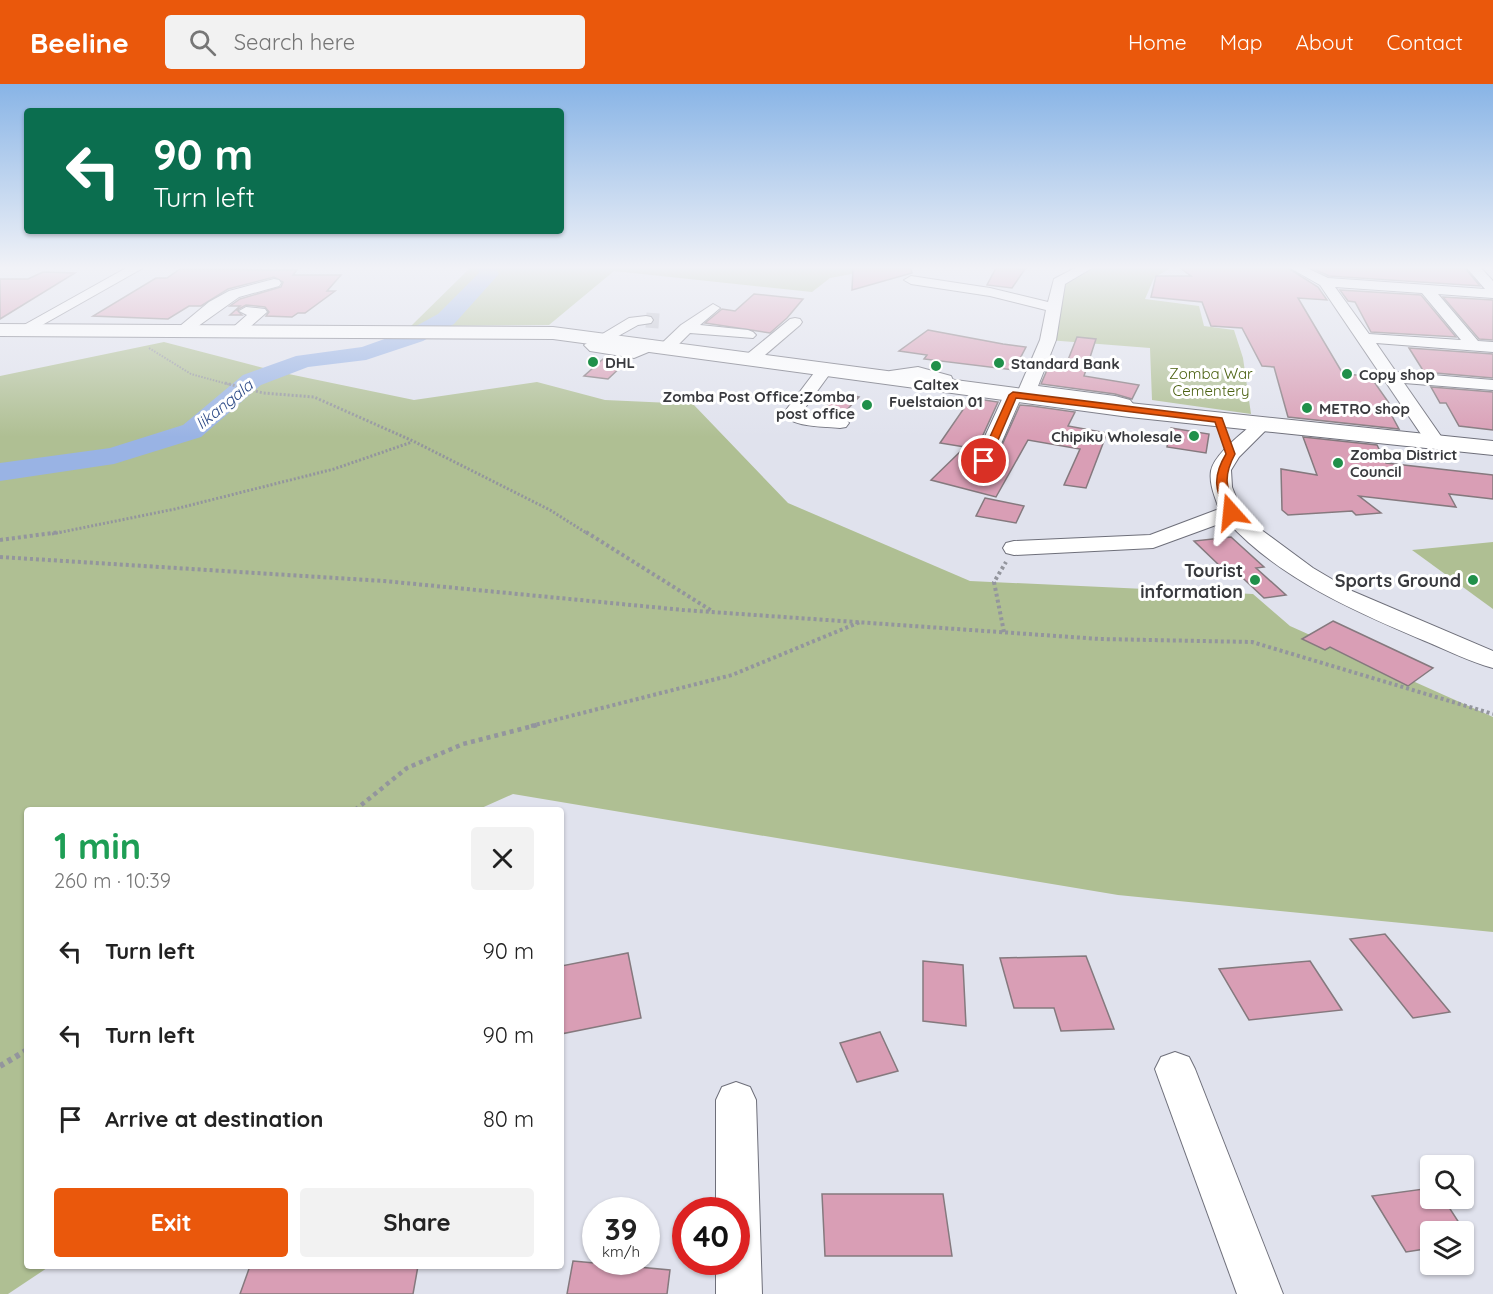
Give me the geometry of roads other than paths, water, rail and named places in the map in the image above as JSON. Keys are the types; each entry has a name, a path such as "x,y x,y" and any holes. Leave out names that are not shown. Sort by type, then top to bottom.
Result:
{"highway":[{"path":"8,331 182,331 211,324"},
{"path":"363,324 602,338 655,333 752,358 947,386 1022,394 1129,410 1493,448"}],"street":[{"path":"182,331 190,324"},
{"path":"686,327 689,324"},
{"path":"752,358 792,324"},
{"path":"980,469 1022,394 1048,340 1050,324"},
{"path":"1355,324 1436,442"},
{"path":"1456,324 1474,346"},
{"path":"655,333 686,327 748,335"},
{"path":"1364,338 1493,347"},
{"path":"826,368 792,414 797,417 840,423"},
{"path":"1392,377 1493,385"},
{"path":"1219,420 1231,454"},
{"path":"1262,425 1231,454 1221,470 1222,487 1231,512 1248,531 1305,573 1344,596 1411,627 1493,660"},
{"path":"1014,549 1153,541 1231,512"},
{"path":"1175,1069 1260,1294"},
{"path":"736,1100 740,1294"}],"waterway":[{"name":"likangala","path":"0,472 114,456 192,431 252,380 304,361 366,353 415,336 436,324"}],"place":[{"name":"DHL","path":"593,362"},
{"name":"Standard Bank","path":"999,363"},
{"name":"Caltex Fuelstaion 01","path":"936,366"},
{"name":"Copy shop","path":"1347,374"},
{"name":"Zomba Post Office;Zomba post office","path":"867,405"},
{"name":"METRO shop","path":"1307,408"},
{"name":"Chipiku Wholesale","path":"1194,436"},
{"name":"Zomba District Council","path":"1338,463"},
{"name":"Tourist information","path":"1255,580"},
{"name":"Sports Ground","path":"1473,580"}],"park label":[{"name":"Zomba War Cementery","path":"1211,382"}]}
